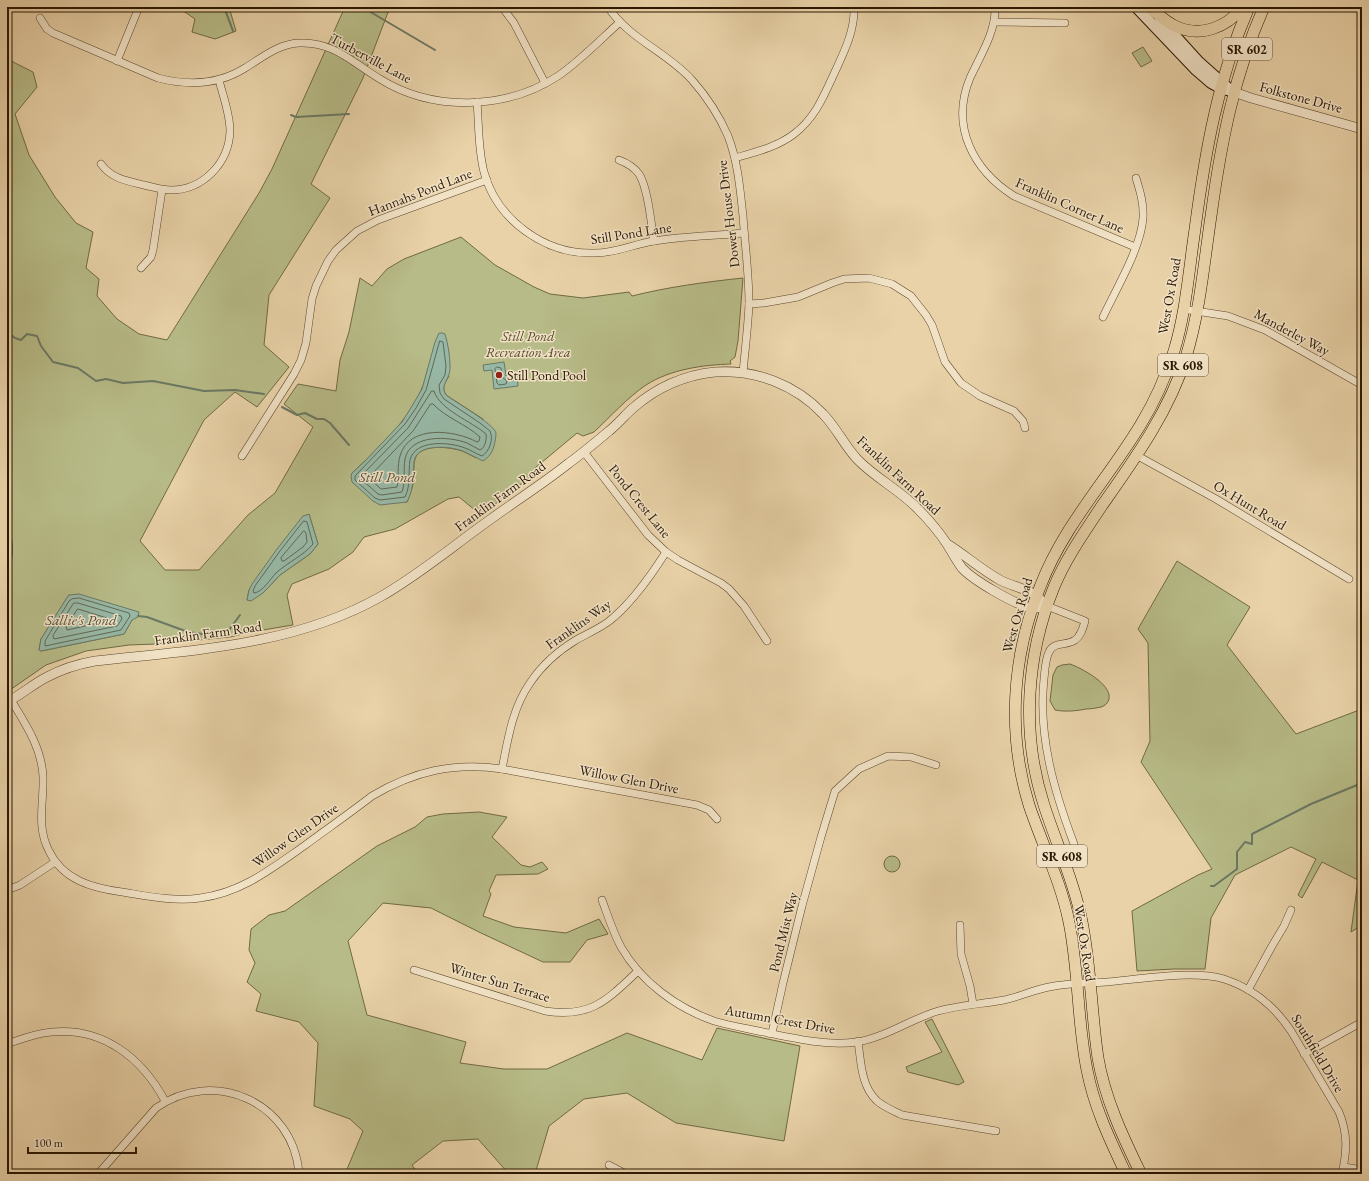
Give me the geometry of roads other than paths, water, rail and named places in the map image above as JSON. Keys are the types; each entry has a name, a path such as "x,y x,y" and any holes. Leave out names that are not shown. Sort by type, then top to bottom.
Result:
{"main road":[{"path":"1136,7 1196,70 1211,83 1234,92"},
{"path":"1149,7 1221,86"},
{"path":"1149,7 1166,21 1175,26 1201,32 1220,27 1237,14 1243,7"},
{"name":"SR 602","path":"1221,86 1249,7"},
{"name":"SR 602","path":"1234,92 1247,50 1264,7"},
{"name":"West Ox Road","path":"1126,1174 1099,1115 1091,1088 1084,1057 1068,919 1056,876 1030,806 1022,773 1017,742 1015,701 1017,673 1022,643 1032,608 1036,595 1052,559 1066,534 1127,446 1164,380 1183,309 1207,148 1221,86"},
{"name":"West Ox Road","path":"1141,1174 1112,1111 1098,1059 1084,935 1075,893 1044,806 1036,776 1029,716 1030,678 1037,639 1047,606 1061,572 1076,545 1163,413 1175,386 1189,347 1196,311 1218,165 1234,92"}],"street":[{"path":"117,61 139,7"},
{"path":"502,7 514,23 545,83"},
{"name":"Dower House Drive","path":"608,7 629,31 677,66 701,90 720,119 728,136 735,158 740,185 748,274 748,304 743,373"},
{"path":"735,158 784,141 800,129 812,116 819,105 849,41 854,21 854,7"},
{"name":"Franklin Corner Lane","path":"995,7 992,30 968,83 964,101 964,126 970,147 976,158 991,179 1014,196 1135,247"},
{"name":"Turberville Lane","path":"40,18 47,29 53,33 158,78 173,82 198,83 219,80 235,74 271,51 280,47 298,43 309,43 320,44 337,50 381,80 412,94 445,102 477,102 510,97 545,83 570,67 620,22"},
{"path":"994,22 1065,23"},
{"path":"101,164 111,175 118,178 162,190 182,189 192,186 209,176 222,161 226,151 230,131 229,120 219,80"},
{"name":"Folkstone Drive","path":"1234,92 1362,129"},
{"name":"Still Pond Lane","path":"477,102 481,157 492,193 512,220 532,236 555,247 575,252 595,254 610,252 654,241 744,233"},
{"path":"619,160 634,168 643,182 654,241"},
{"path":"1103,317 1116,288 1125,273 1142,226 1143,216 1141,196 1136,178"},
{"name":"Hannahs Pond Lane","path":"242,456 294,374 306,343 312,299 316,286 321,273 336,250 357,232 378,220 487,180"},
{"path":"141,268 150,257 153,250 162,190"},
{"path":"748,304 764,303 798,297 844,279 869,278 892,284 911,296 923,310 932,325 945,362 961,383 980,396 1014,411 1023,421 1025,428"},
{"name":"Manderley Way","path":"1183,309 1228,316 1265,330 1362,385"},
{"name":"Franklin Farm Road","path":"9,701 46,677 79,664 240,644 289,634 337,618 369,603 404,582 584,452 645,398 670,384 699,374 715,372 743,373 766,378 794,390 824,415 859,460 914,505 946,543 953,556 964,570 1000,594 1032,608"},
{"name":"Pond Crest Lane","path":"584,452 648,535 666,552 729,589 744,606 767,641"},
{"name":"Ox Hunt Road","path":"1136,455 1216,499 1350,579"},
{"name":"Franklin Farm Road","path":"946,543 1001,580 1036,595 1047,606"},
{"name":"Franklins Way","path":"502,769 510,725 521,697 537,673 561,650 599,628 619,612 657,566 666,552"},
{"path":"1032,608 1047,606 1086,622 1076,640 1057,644 1051,649 1047,658 1043,691 1044,731 1056,794 1074,844"},
{"name":"Willow Glen Drive","path":"9,701 30,732 39,752 43,776 41,821 46,846 55,862 72,877 94,888 170,899 207,897 234,890 264,874 372,796 389,786 433,770 456,767 473,766 502,769 697,806 709,810 717,819"},
{"name":"Pond Mist Way","path":"772,1033 785,975 821,837 835,790 859,769 888,756 911,757 936,765"},
{"path":"7,890 20,885 55,862"},
{"name":"Autumn Crest Drive","path":"602,900 615,935 638,971 681,1006 717,1022 819,1042 858,1042 937,1011 1002,1000 1039,989 1076,984"},
{"path":"1248,990 1284,926 1291,910"},
{"path":"960,925 960,954 970,986 973,1004"},
{"name":"Winter Sun Terrace","path":"414,970 545,1011 559,1013 582,1011 595,1006 605,1000 638,971"},
{"name":"Southfield Drive","path":"1076,984 1199,975 1224,979 1248,990 1264,1000 1285,1021 1339,1112 1344,1124 1346,1137 1343,1170"},
{"path":"1304,1054 1362,1022"},
{"path":"7,1044 24,1038 51,1032 72,1032 100,1039 119,1048 136,1061 153,1080 165,1102"},
{"path":"858,1042 865,1082 877,1101 902,1115 996,1131"},
{"path":"98,1174 147,1117 165,1102 172,1098 192,1092 212,1090 232,1093 256,1103 270,1114 288,1137 296,1155 299,1174"},
{"path":"610,1165 626,1174"},
{"path":"1343,1170 1362,1170"}],"water":[{"name":"Still Pond","path":"439,333 445,334 450,362 450,371 444,385 444,391 446,395 482,419 494,429 496,433 493,448 490,455 483,461 457,449 442,447 427,449 421,452 416,456 414,462 412,487 407,502 380,505 373,501 352,482 352,473 402,422 412,406 422,389 435,342"},
{"name":"Still Pond Pool","path":"504,362 506,376 517,375 518,386 494,389 492,370 484,371 483,365"},
{"path":"309,514 318,544 310,554 280,575 263,593 251,601 247,600 252,584 277,549 303,516"},
{"path":"7,526 10,532 13,550 7,574"},
{"name":"Sallie's Pond","path":"79,594 139,612 138,617 132,620 124,634 41,651 39,650 41,639 66,599 69,595"}],"waterway":[{"path":"224,7 233,31"},
{"path":"362,7 435,50"},
{"path":"291,115 296,117 349,114"},
{"path":"7,338 10,334 21,340 27,334 37,336 41,346 53,362 78,368 96,381 106,379 123,383 153,381 204,391 235,390 264,394"},
{"path":"282,407 297,415 305,413 317,419 324,419 330,423 349,445"},
{"path":"138,616 147,617 188,632 202,634 225,632 229,630 240,615"},
{"path":"1211,886 1214,886 1237,869 1237,852 1245,842 1252,844 1252,834 1311,804 1362,783"}],"place":[{"name":"Still Pond Pool","path":"499,375"}],"park label":[{"name":"Still Pond Recreation Area","path":"528,344"}]}
